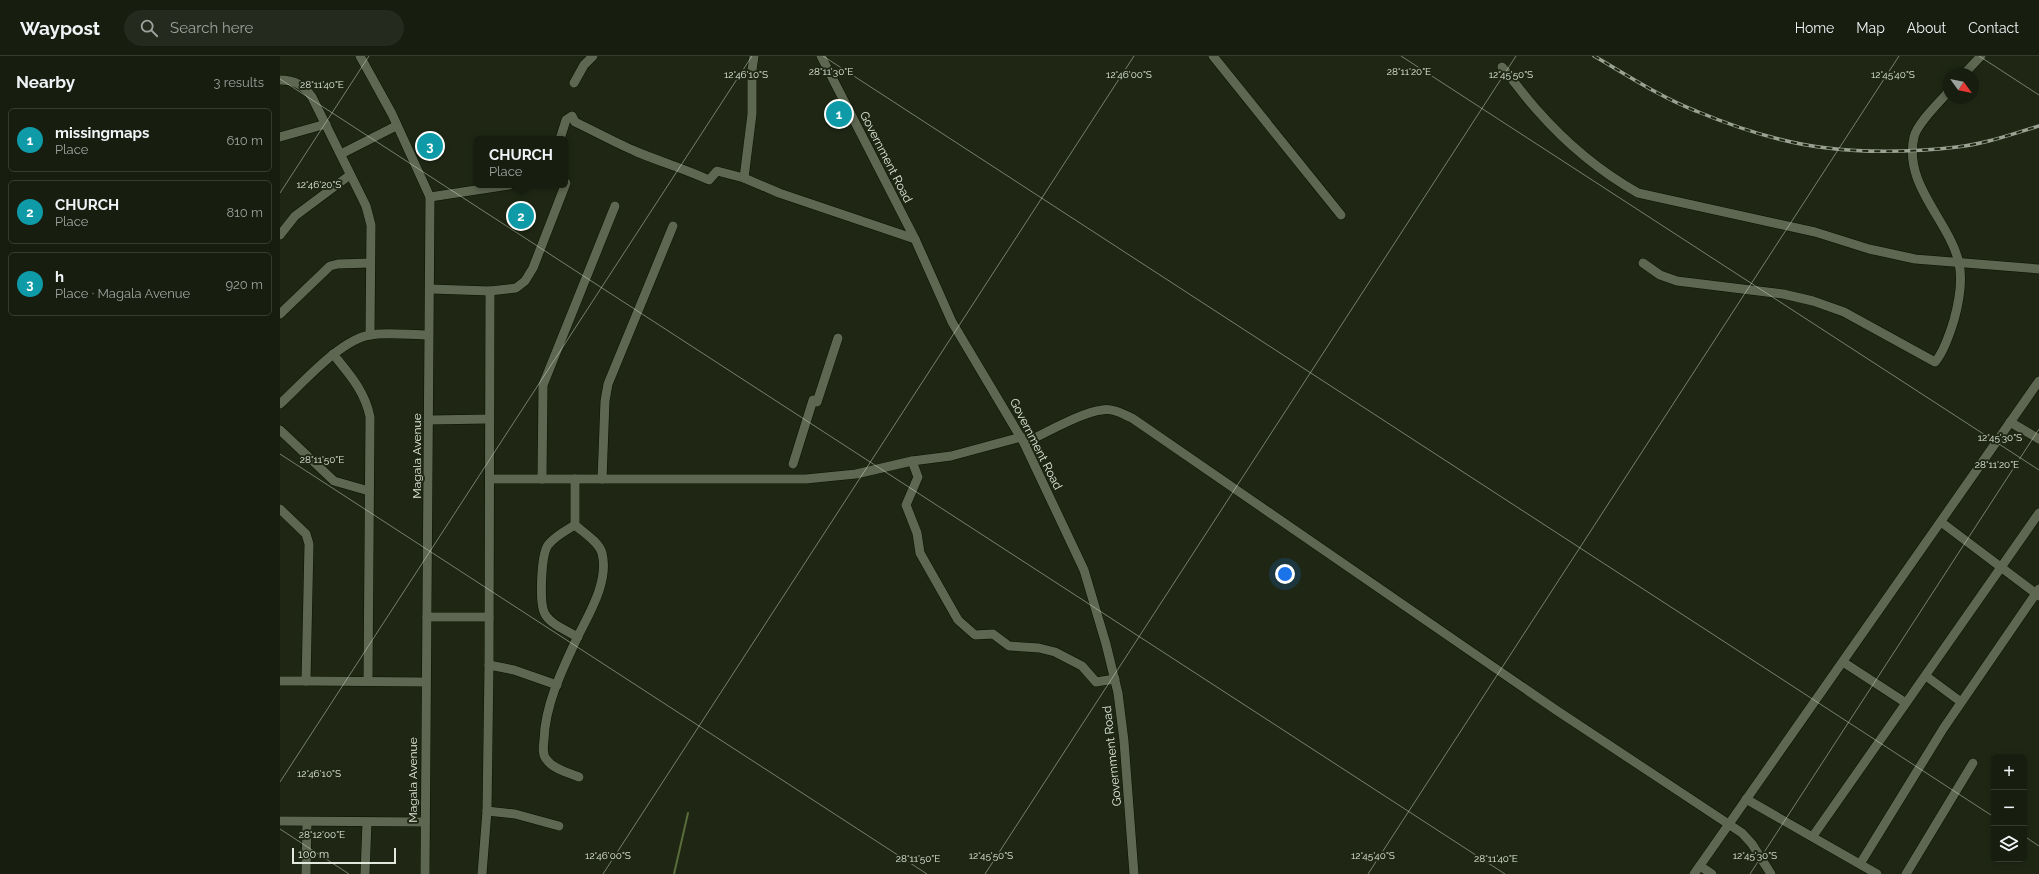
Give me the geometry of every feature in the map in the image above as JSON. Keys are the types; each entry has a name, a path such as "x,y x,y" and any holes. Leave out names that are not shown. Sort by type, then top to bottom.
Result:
{"street":[{"name":"Magala Avenue","path":"360,56 392,114 396,126 430,197 431,289 428,335 429,420 425,874"},
{"path":"574,83 584,65 593,56"},
{"path":"744,178 752,114 752,70 754,56"},
{"name":"Government Road","path":"821,56 915,239 952,322 1023,440 1084,570 1115,679 1124,741 1134,874"},
{"path":"1212,56 1341,215"},
{"path":"1970,68 1981,56"},
{"path":"1502,67 1536,110 1575,147 1624,186 1638,194 1815,232 1869,249 1907,258 1959,264 2039,269"},
{"path":"280,80 295,82 305,88 326,124 366,206 371,225 370,335"},
{"path":"1643,263 1660,275 1677,281 1783,294 1813,301 1844,312 1934,362 1937,360 1952,326 1958,303 1960,291 1959,264 1947,233 1931,207 1922,188 1915,168 1913,150 1914,136 1921,124 1943,98"},
{"path":"561,136 566,120 572,116 576,122 635,151 709,180 718,171 744,178 779,193 915,239"},
{"path":"280,137 326,124"},
{"path":"341,154 396,126"},
{"path":"280,235 295,216 350,175"},
{"path":"430,197 489,188"},
{"path":"431,289 490,291 516,288 525,281 530,274 564,188"},
{"path":"542,478 543,386 615,206"},
{"path":"602,479 605,401 608,384 673,226"},
{"path":"280,314 330,266 338,264 370,263"},
{"path":"482,874 486,811 489,665 490,291"},
{"path":"280,404 334,354 351,341 370,335 428,335"},
{"path":"794,464 838,338"},
{"path":"334,354 362,391 367,402 370,417 368,681"},
{"path":"1694,874 2039,381"},
{"path":"490,479 806,479 856,474 912,461 951,456 1023,440 1089,414 1103,410 1118,411 1132,418 1295,532 1742,833 1752,844 1771,874"},
{"path":"429,420 489,420"},
{"path":"2010,422 2039,439"},
{"path":"280,430 329,478 340,483 369,491"},
{"path":"912,461 918,477 906,505 917,533 920,553 961,624 975,635 993,634 1009,646 1040,648 1055,652 1082,666 1096,682 1101,683 1115,679"},
{"path":"574,479 575,524 596,543 602,552 603,565 599,588 592,608 557,685 544,733 543,752 546,760 553,765 579,777"},
{"path":"280,509 303,531 309,544 306,681"},
{"path":"1813,836 2039,513"},
{"path":"1860,864 1961,702 2038,593 1941,522"},
{"path":"575,524 554,538 547,547 544,558 542,606 545,615 553,622 578,637"},
{"path":"427,617 489,617"},
{"path":"1843,662 1906,703"},
{"path":"489,665 514,670 557,685"},
{"path":"1926,676 1961,702"},
{"path":"280,681 426,682"},
{"path":"1906,874 1973,763"},
{"path":"1746,799 1877,874"},
{"path":"486,811 522,815 559,826"},
{"path":"280,821 425,822"},
{"path":"306,874 307,822"},
{"path":"364,874 367,822"},
{"path":"1700,866 1712,874"}],"waterway":[{"path":"674,874 688,813"}],"railway":[{"path":"1594,56 1631,78 1696,111 1760,134 1810,146 1843,150 1875,151 1941,149 1978,144 2039,126"}],"place":[{"name":"missingmaps","path":"839,114"},
{"name":"h","path":"430,146"},
{"name":"CHURCH","path":"521,216"}]}
